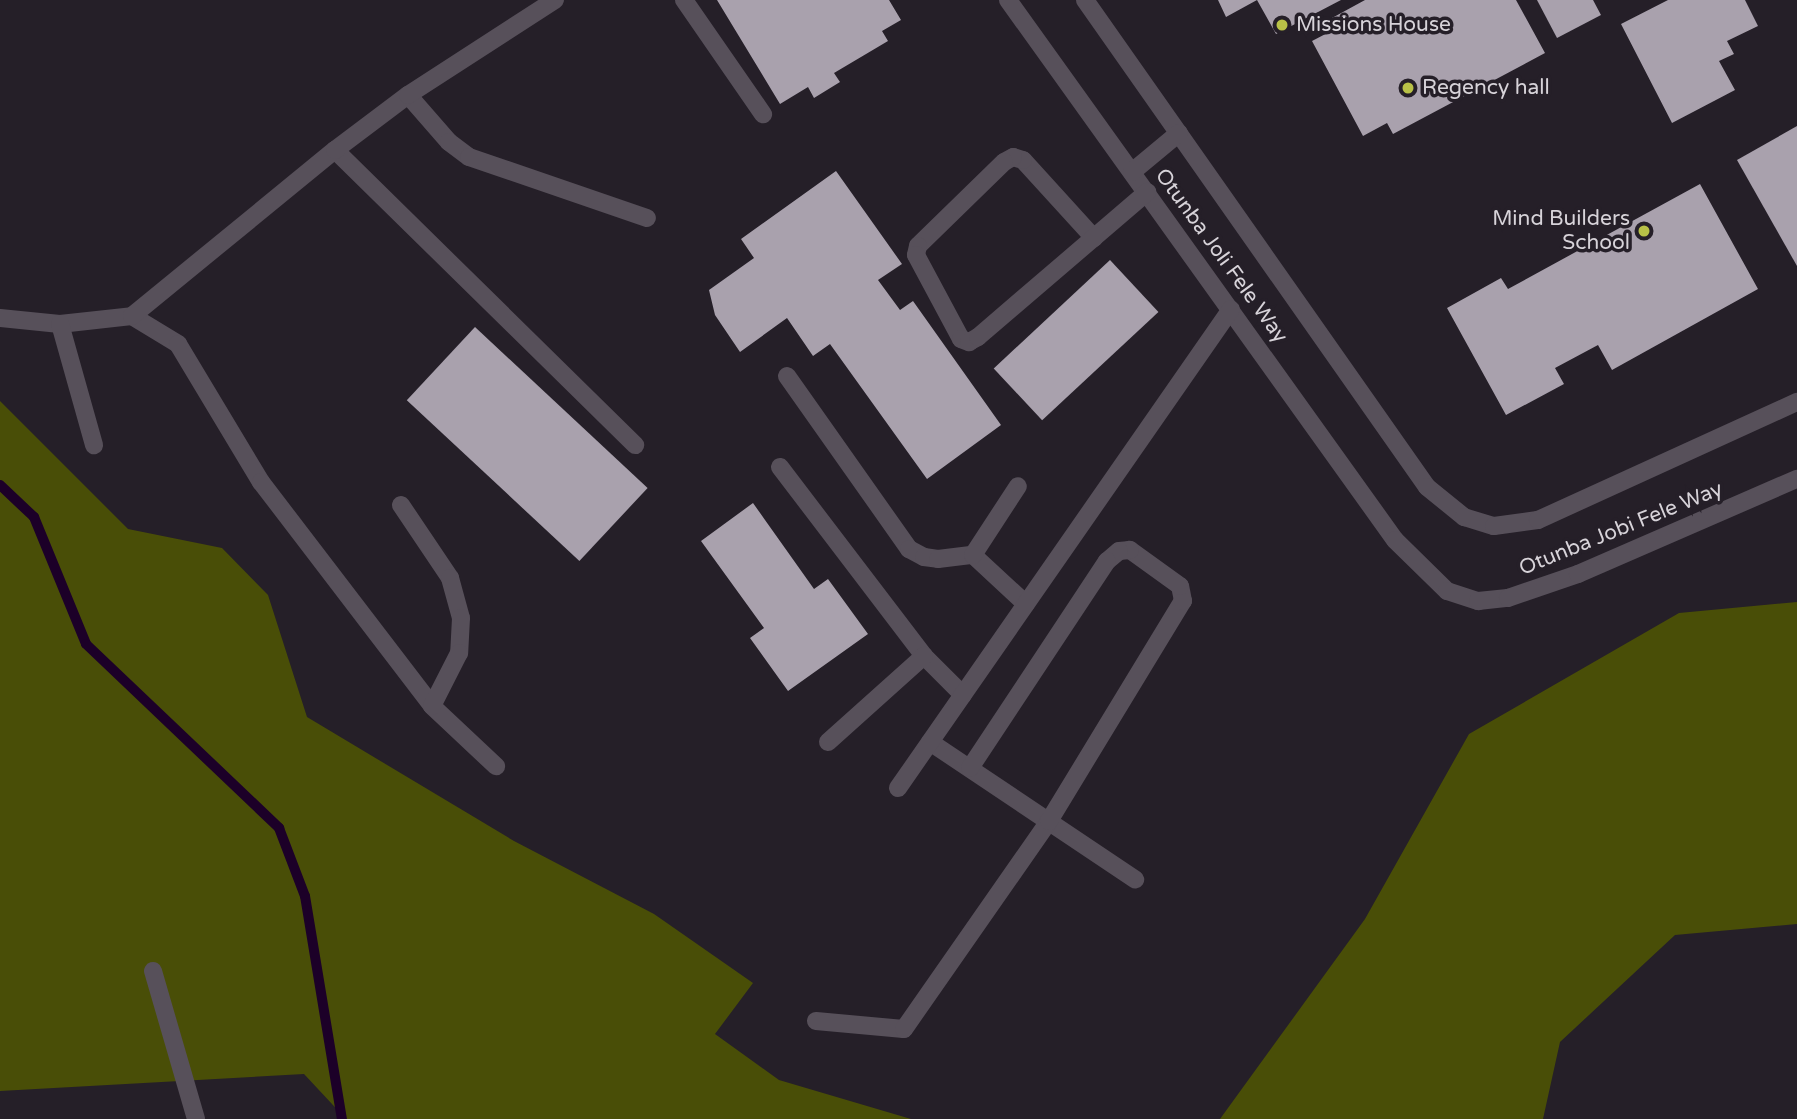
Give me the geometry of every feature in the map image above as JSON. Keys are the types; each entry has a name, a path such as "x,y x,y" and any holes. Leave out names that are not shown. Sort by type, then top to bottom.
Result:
{"street":[{"path":"0,318 60,324 132,316 335,150 408,95 555,0"},
{"path":"684,0 763,114"},
{"name":"Otunba Joli Fele Way","path":"1008,0 1395,540"},
{"name":"Otunba Joli Fele Way","path":"1085,0 1427,487"},
{"path":"408,95 449,142 469,157 647,218"},
{"path":"1132,173 1179,133"},
{"path":"335,150 635,445"},
{"path":"1094,238 1023,160 1013,157 1004,162 918,246 916,255 961,339 969,342 1094,238 1147,192"},
{"path":"898,788 1231,309"},
{"path":"132,316 178,344 261,482 432,706 496,766"},
{"path":"60,324 94,445"},
{"path":"787,376 909,549 924,557 938,559 972,555 1026,604"},
{"name":"Otunba Jobi Fele Way","path":"1427,487 1464,517 1494,526 1538,520 1797,402"},
{"path":"780,467 924,656 963,695"},
{"name":"Otunba Jobi Fele Way","path":"1395,540 1447,591 1478,601 1508,598 1578,574 1797,479"},
{"path":"972,555 1018,486"},
{"path":"401,505 450,578 461,618 459,653 432,706"},
{"path":"816,1021 904,1029 1049,821 1183,601 1180,586 1130,550 1119,551 1107,561 970,768"},
{"path":"828,742 924,656"},
{"path":"930,742 1135,879"},
{"path":"153,971 196,1119"}],"green space":[{"path":"0,401 128,529 222,548 268,595 307,717 514,841 654,914 753,983 715,1034 779,1080 911,1119 346,1119 304,1074 0,1091"},
{"path":"1797,602 1797,924 1675,935 1560,1042 1543,1119 1220,1119 1365,919 1469,734 1679,613"}],"building":[{"path":"717,0 889,0 901,20 882,31 888,41 834,73 840,82 814,98 808,87 780,104"},
{"path":"1218,0 1257,0 1226,17"},
{"name":"Missions House","path":"1257,0 1341,0 1276,34"},
{"name":"Regency hall","path":"1365,0 1516,0 1545,53 1393,134 1387,123 1363,136 1312,41 1337,28 1332,18"},
{"path":"1537,0 1593,0 1601,15 1557,38"},
{"path":"1668,0 1745,0 1758,26 1727,41 1734,54 1719,61 1735,90 1672,123 1621,24"},
{"path":"1797,126 1797,266 1737,160"},
{"path":"836,171 902,264 878,280 900,310 913,301 1001,425 927,479 830,344 813,356 787,318 740,352 715,315 709,290 754,258 741,239"},
{"path":"1700,184 1758,289 1612,370 1598,345 1555,368 1564,384 1506,415 1447,308 1501,278 1508,289"},
{"path":"1110,260 1158,312 1042,420 994,368"},
{"path":"475,327 648,488 579,561 407,400"},
{"path":"753,503 814,589 828,579 868,634 788,691 750,638 764,628 701,541"}],"waterway":[{"path":"0,485 34,517 86,644 279,828 305,896 342,1119"}],"place":[{"name":"Missions House","path":"1282,25"},
{"name":"Regency hall","path":"1408,88"},
{"name":"Mind Builders School","path":"1644,231"}]}
